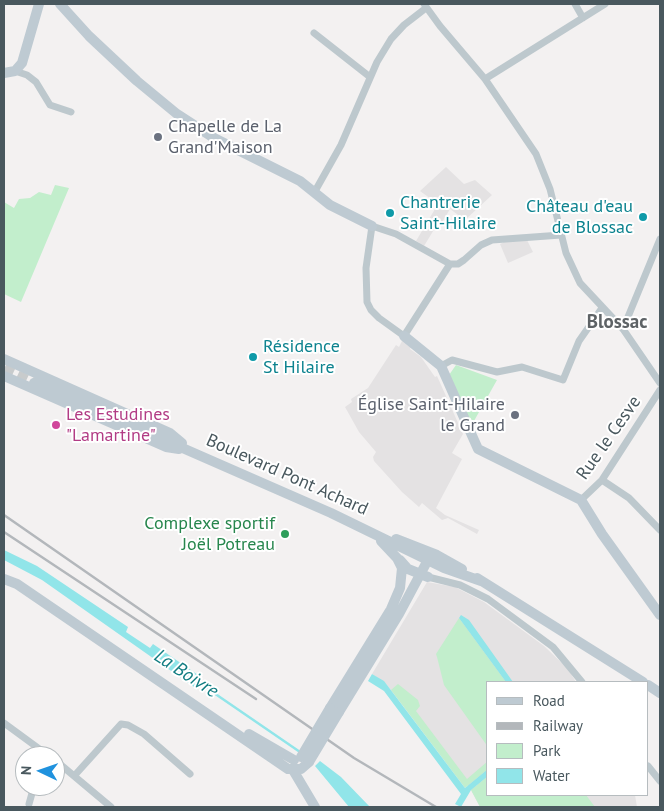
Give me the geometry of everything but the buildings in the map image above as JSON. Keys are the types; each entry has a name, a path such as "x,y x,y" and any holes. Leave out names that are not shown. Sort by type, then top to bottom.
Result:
{"street":[{"path":"15,71 25,56 39,4"},
{"path":"60,4 89,36 137,81 178,114 214,138 300,181 336,209 372,226 396,234 450,264"},
{"path":"575,4 583,18"},
{"path":"485,79 605,4"},
{"path":"314,193 341,145 370,77 391,39 425,6 485,79 536,154 550,189 566,253 580,283 624,329 660,383"},
{"path":"314,33 370,77"},
{"path":"25,56 27,75"},
{"path":"4,73 15,71 27,75 41,88 50,106 71,112"},
{"path":"372,226 366,268 367,302 371,310 441,366 466,426 482,452 581,500 602,534 660,615"},
{"path":"404,336 450,264 464,260 481,245 492,240 561,235"},
{"path":"624,329 660,239"},
{"path":"441,366 452,360 497,372 522,367 563,380 579,341 602,308"},
{"name":"Boulevard Pont Achard","path":"4,359 170,433 190,450"},
{"name":"Boulevard Pont Achard","path":"4,376 166,447 190,450"},
{"name":"Boulevard Pont Achard","path":"34,383 190,450 481,581 641,681"},
{"name":"Rue le Cesve","path":"581,500 602,480 660,390"},
{"path":"602,480 629,498 660,530"},
{"path":"371,531 405,566 422,576 442,583 467,588 507,613 552,647 581,681"},
{"path":"299,762 422,576 428,556"},
{"name":"Boulevard Pont Achard","path":"428,556 444,568 481,581"},
{"path":"335,710 391,609 403,578 402,568 397,558"},
{"path":"391,609 422,576 444,568"},
{"path":"4,579 17,584 188,702 299,762 315,807"},
{"path":"649,686 660,693"},
{"path":"4,723 33,746"},
{"path":"75,775 121,724 128,725 144,734 190,774"},
{"path":"649,767 660,781"},
{"path":"65,768 111,807"},
{"path":"29,804 31,796"}],"shaded area":[{"path":"446,167 464,184 475,180 492,195 465,220 450,209 438,229 435,228 424,246 416,241 438,204 420,191"},
{"path":"527,240 533,252 508,263 500,244 506,241"},
{"path":"403,339 412,345 410,349 421,357 435,377 437,376 463,434 452,453 462,459 436,508 445,515 479,530 477,534 448,518 442,520 422,503 419,507 402,492 374,461 373,457 376,452 359,432 345,407 352,402 351,399 368,388 396,345 399,347"},
{"path":"427,582 455,587 484,602 544,646 568,669 575,681 487,681 487,796 635,796 637,807 480,807 471,790 386,684 372,674"}],"green space":[{"path":"55,185 69,188 21,302 4,294 4,202 14,208 19,199 30,198 39,192 51,195"},
{"path":"456,365 497,380 474,421 469,418 449,375"},
{"path":"459,618 505,681 487,681 487,746 444,685 436,654"},
{"path":"398,684 418,700 420,706 416,711 467,779 487,762 487,770 465,788 391,690"},
{"path":"487,777 487,796 587,796 595,807 480,807 471,790"}],"water":[{"name":"La Boivre","path":"4,550 37,566 128,627 126,632 150,648 153,644 201,677 194,687 42,580 4,560"},
{"path":"461,615 469,620 512,681 505,681 459,618"},
{"path":"372,674 384,681 465,788 487,770 487,777 471,790 461,807 455,804 461,794 384,691 368,681"},
{"path":"320,761 341,777 370,807 349,807 315,766"}],"waterway":[{"name":"La Boivre","path":"195,680 300,752"}],"tunnel":[{"path":"4,369 34,383"}],"railway":[{"path":"4,515 354,758 436,807"},
{"path":"4,532 256,699"}],"place":[{"name":"Chapelle de La Grand'Maison","path":"158,137"},
{"name":"Chantrerie Saint-Hilaire","path":"390,213"},
{"name":"Château d'eau de Blossac","path":"643,217"},
{"name":"Résidence St Hilaire","path":"253,357"},
{"name":"Église Saint-Hilaire le Grand","path":"515,415"},
{"name":"Les Estudines \"Lamartine\"","path":"56,425"},
{"name":"Complexe sportif Joël Potreau","path":"285,534"}],"district":[{"name":"Blossac","path":"617,323"}]}
